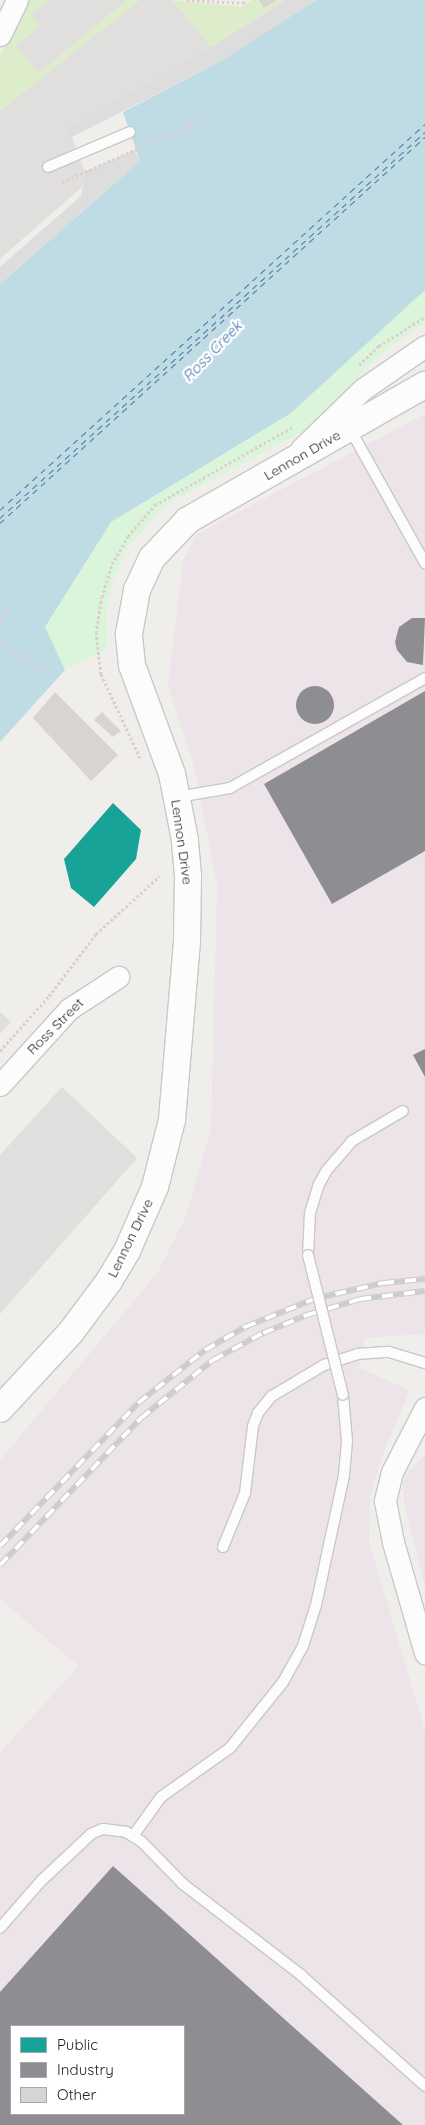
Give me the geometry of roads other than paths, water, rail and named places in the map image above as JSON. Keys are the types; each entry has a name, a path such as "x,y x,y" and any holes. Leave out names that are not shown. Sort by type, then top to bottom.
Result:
{"street":[{"path":"0,36 17,0"},
{"path":"286,463 350,400 425,346"},
{"name":"Lennon Drive","path":"0,1409 72,1332 110,1281 142,1220 165,1154 176,1085 189,910 185,840 176,797 161,741 132,665 129,634 137,590 152,558 175,532 202,511 425,385"},
{"name":"Ross Street","path":"0,1085 69,1009 118,977"},
{"path":"425,1408 389,1479 385,1501 391,1535 425,1653"}],"lane":[{"path":"48,167 130,132"},
{"path":"349,428 425,563"},
{"path":"176,797 237,785 425,678"},
{"path":"133,1836 161,1797 230,1748 283,1682 303,1646 316,1605 344,1475 347,1441 343,1395 308,1254 310,1213 318,1186 328,1170 352,1141 403,1111"},
{"path":"223,1547 245,1494 253,1426 258,1414 272,1396 318,1368 357,1354 389,1352 425,1363"},
{"path":"0,1928 41,1881 91,1834 111,1829 133,1836 183,1884 266,1946 425,2086"}],"water":[{"name":"Ross Creek","path":"316,0 425,0 425,290 291,413 111,522 45,627 65,670 0,742 0,284 140,161 123,112 221,61"}],"railway":[{"path":"0,1546 138,1403 205,1350 245,1327 314,1299 383,1283 425,1279"},
{"path":"0,1565 141,1418 213,1360 263,1333 307,1315 360,1299 425,1291"}]}
